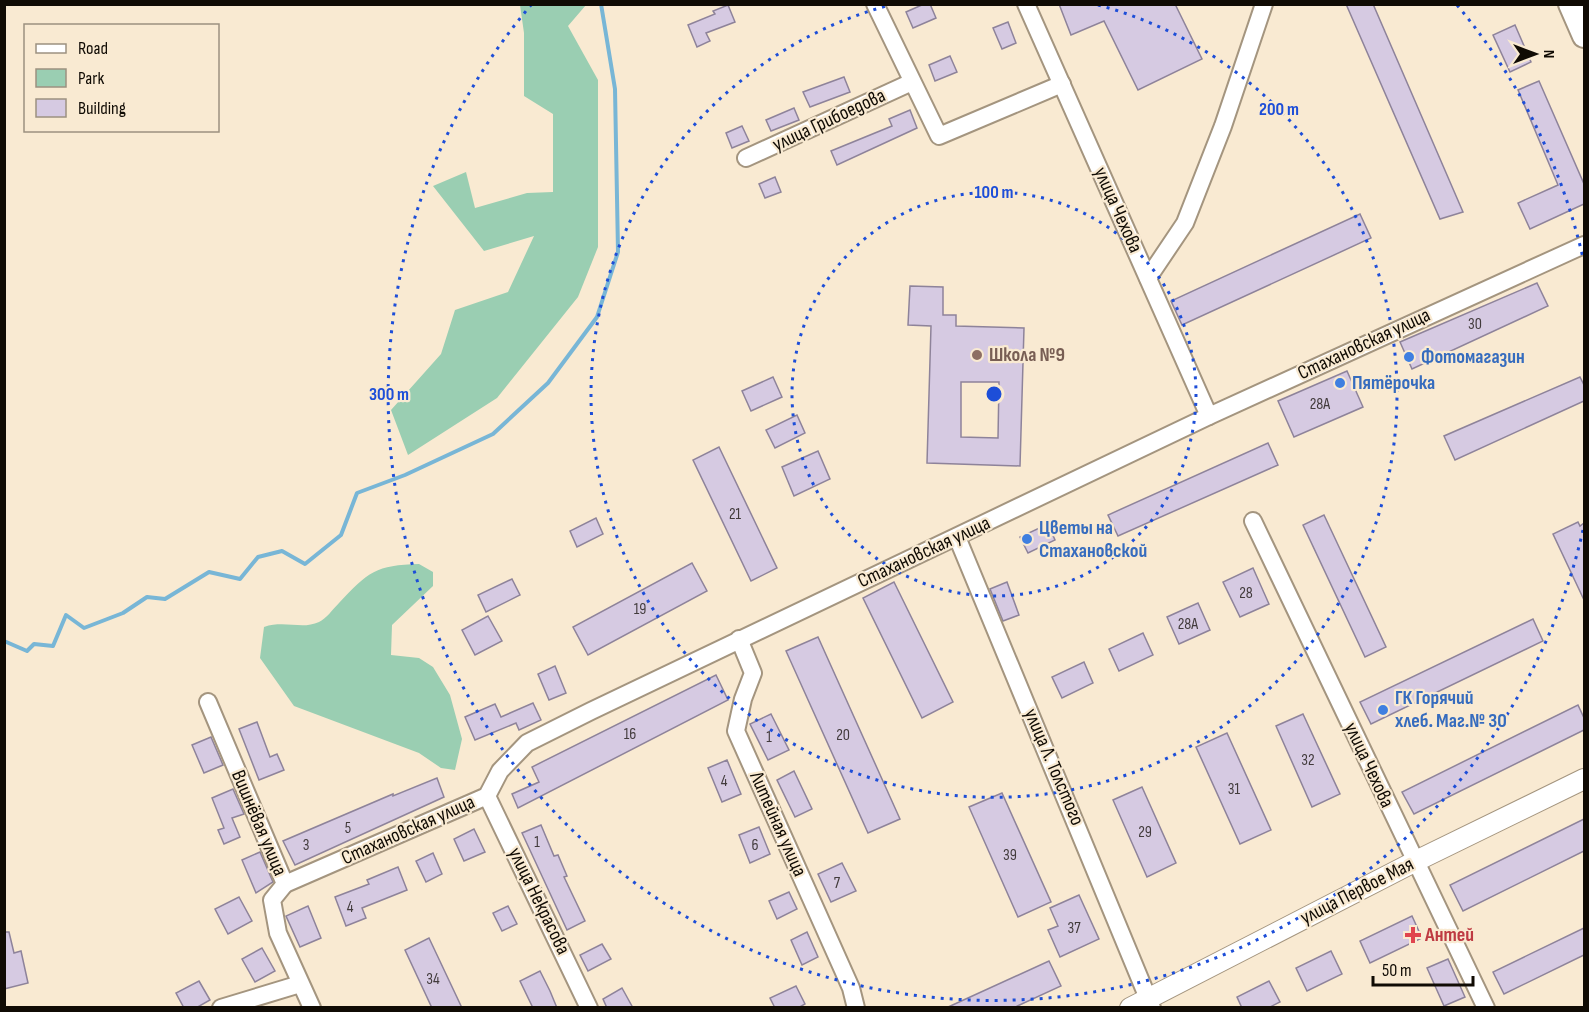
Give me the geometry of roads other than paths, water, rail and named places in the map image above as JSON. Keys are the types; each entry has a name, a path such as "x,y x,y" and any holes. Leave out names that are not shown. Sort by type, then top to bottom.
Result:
{"main road":[{"path":"1570,4 1584,36"}],"street":[{"path":"875,4 939,136 1062,84"},
{"name":"улица Чехова","path":"1026,4 1209,416"},
{"path":"1148,278 1185,223 1223,126 1264,4"},
{"name":"улица Грибоедова","path":"746,158 912,82"},
{"name":"Стахановская улица","path":"285,884 487,796 500,771 527,743 738,639 1209,416 1584,245"},
{"name":"улица Чехова","path":"1253,521 1486,1008"},
{"name":"улица Л. Толстого","path":"957,537 1151,1003"},
{"name":"Литейная улица","path":"738,639 753,673 743,699 736,731 851,988 856,1008"},
{"name":"Вишнёвая улица","path":"208,702 285,884 272,900 278,933 312,1008"},
{"name":"улица Первое Мая","path":"1130,1008 1151,1003 1414,861 1584,779"},
{"name":"улица Некрасова","path":"487,796 589,1008"},
{"path":"221,1008 300,984"}],"waterway":[{"path":"4,641 27,651 34,644 53,646 66,615 84,628 123,613 147,597 165,599 209,572 240,579 258,557 282,551 305,564 341,535 357,493 405,475 493,434 548,383 597,317 618,252 615,89 601,4"}],"place":[{"name":"Школа №9","path":"977,355"},
{"name":"Фотомагазин","path":"1409,357"},
{"name":"Пятёрочка","path":"1340,383"},
{"name":"Цветы на Стахановской","path":"1027,539"},
{"name":"ГК Горячий хлеб. Маг.№ 30","path":"1383,710"},
{"name":"Антей","path":"1413,935"}]}
